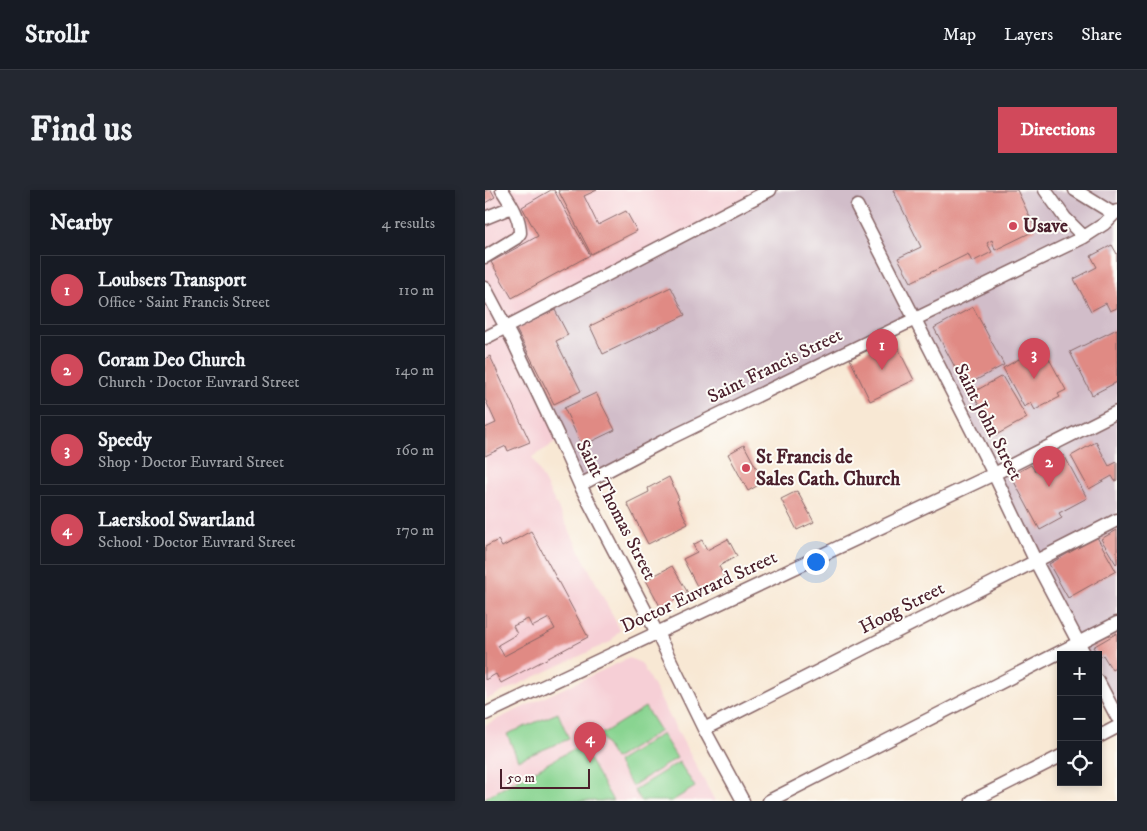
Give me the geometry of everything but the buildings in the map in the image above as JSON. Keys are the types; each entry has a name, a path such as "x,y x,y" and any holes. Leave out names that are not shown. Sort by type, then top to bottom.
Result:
{"street":[{"path":"485,257 520,233 517,216 503,190"},
{"path":"485,338 769,190"},
{"path":"1045,190 1065,218 1085,237"},
{"path":"1075,190 1115,212"},
{"name":"Saint John Street","path":"857,206 1036,562 1083,651"},
{"path":"485,218 512,207"},
{"name":"Saint Francis Street","path":"580,485 662,442 1085,237 1104,224 1115,212"},
{"name":"Saint Thomas Street","path":"485,288 580,485 657,633 704,729 743,801"},
{"name":"Doctor Euvrard Street","path":"485,714 993,474 1117,412"},
{"name":"Hoog Street","path":"704,729 1117,520"},
{"path":"769,801 1117,623"},
{"path":"1102,689 1117,717"},
{"path":"1102,734 1117,727"},
{"path":"972,801 1057,758"}],"shaded area":[{"path":"485,190 770,190 560,440 532,457 620,630 610,642 485,700"},
{"path":"770,190 1117,190 1117,717 1102,689 1102,651 1083,651 915,319 580,485 505,327"},
{"path":"629,658 641,663 715,801 485,801 485,725"}],"green space":[{"path":"645,707 660,731 615,759 600,735"},
{"path":"558,713 569,739 518,760 507,734"},
{"path":"662,734 677,758 632,786 617,762"},
{"path":"581,745 613,801 485,801 485,798"},
{"path":"679,762 695,787 672,801 641,801 634,790"}],"place":[{"name":"Usave","path":"1013,226"},
{"name":"Loubsers Transport","path":"882,370"},
{"name":"Speedy","path":"1034,379"},
{"name":"St Francis de Sales Cath. Church","path":"746,468"},
{"name":"Coram Deo Church","path":"1049,487"},
{"name":"Laerskool Swartland","path":"590,763"}]}
